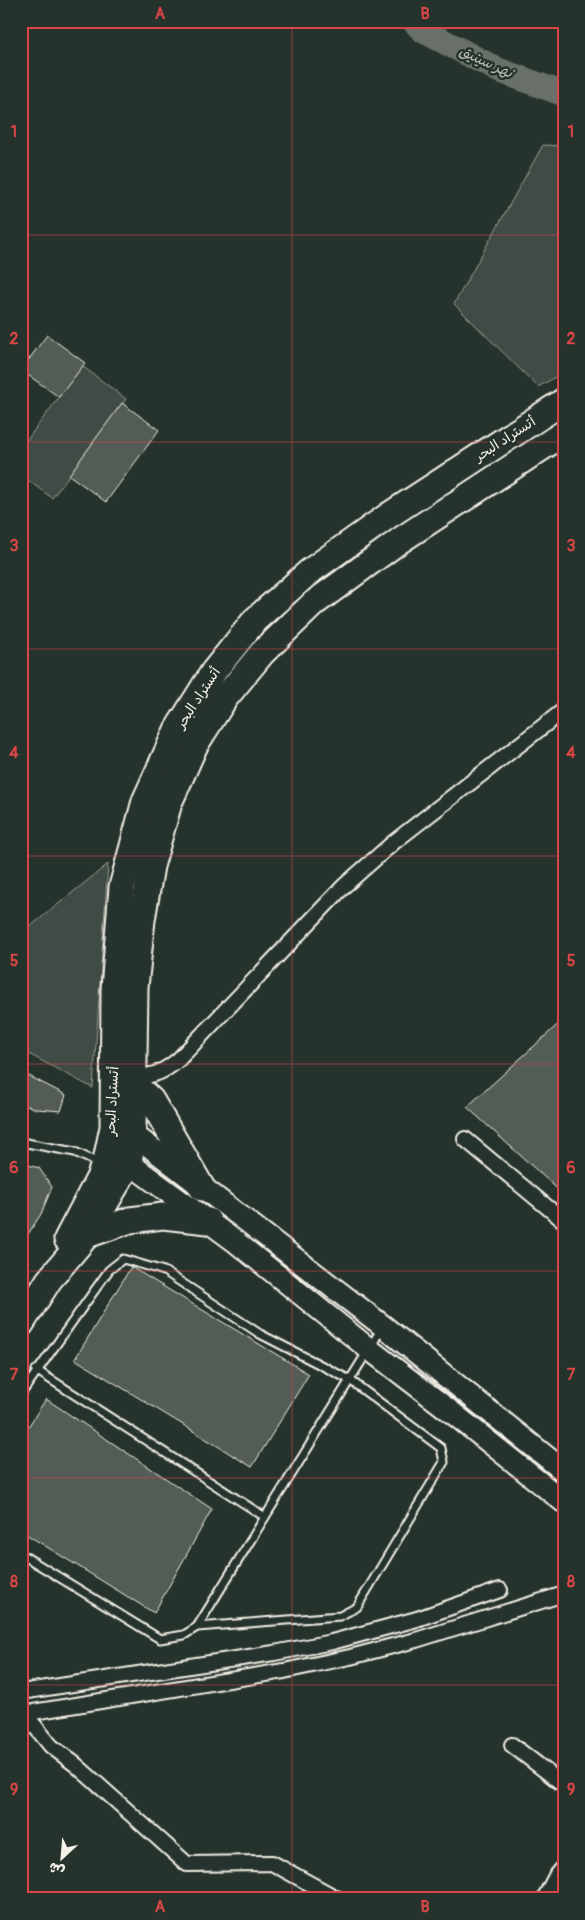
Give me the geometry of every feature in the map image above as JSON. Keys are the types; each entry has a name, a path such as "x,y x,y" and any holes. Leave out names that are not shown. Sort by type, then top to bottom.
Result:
{"highway":[{"name":"أتستراد البحر","path":"123,1130 114,989 122,887 145,801 177,730 214,671 255,620 309,572 388,516 564,401"},
{"name":"أتستراد البحر","path":"123,1130 135,1081 135,987 142,920 151,866 173,795 195,746 226,698 262,653 314,603 400,541 564,434"},
{"path":"135,1081 155,1106 202,1188"},
{"path":"21,1324 49,1280 87,1235 123,1130"},
{"path":"49,1280 72,1227 99,1178 113,1162"},
{"path":"87,1235 130,1220 162,1216 208,1221"}],"main road":[{"path":"123,1130 383,1326 564,1471"},
{"path":"113,1162 208,1221 564,1502"}],"street":[{"path":"135,1081 164,1071 178,1060 344,886 394,842 564,710"},
{"path":"464,1139 564,1221"},
{"path":"21,1692 274,1653 332,1642 417,1619 500,1590"},
{"path":"23,1714 284,1671 350,1657 416,1640 564,1594"},
{"path":"23,1714 51,1746 76,1765 186,1864 272,1863 338,1899"},
{"path":"512,1745 564,1785"},
{"path":"544,1899 557,1874 564,1866"}],"lane":[{"path":"21,1142 75,1152 113,1162"},
{"path":"21,1394 36,1370 108,1270 123,1259 164,1271 260,1334 350,1380 441,1448 444,1462 357,1607 340,1616 197,1627"},
{"path":"21,1554 160,1639 184,1635 197,1627 383,1326"},
{"path":"36,1370 265,1517"}],"shaded area":[{"path":"543,145 564,146 564,372 538,387 454,304"},
{"path":"82,366 126,399 52,498 21,475 21,448"},
{"path":"108,864 93,1088 21,1050 21,934"}],"building":[{"path":"47,335 85,363 59,397 21,370"},
{"path":"122,403 159,430 106,502 69,475"},
{"path":"564,1019 564,1195 467,1107"},
{"path":"21,1072 66,1095 61,1111 37,1109 21,1104"},
{"path":"21,1163 39,1168 52,1187 41,1214 21,1245"},
{"path":"131,1267 309,1374 252,1467 75,1359"},
{"path":"46,1399 212,1509 154,1613 21,1531 21,1438"}],"waterway":[{"name":"نهر سينيق","path":"414,21 422,30 498,70 564,94"}]}
